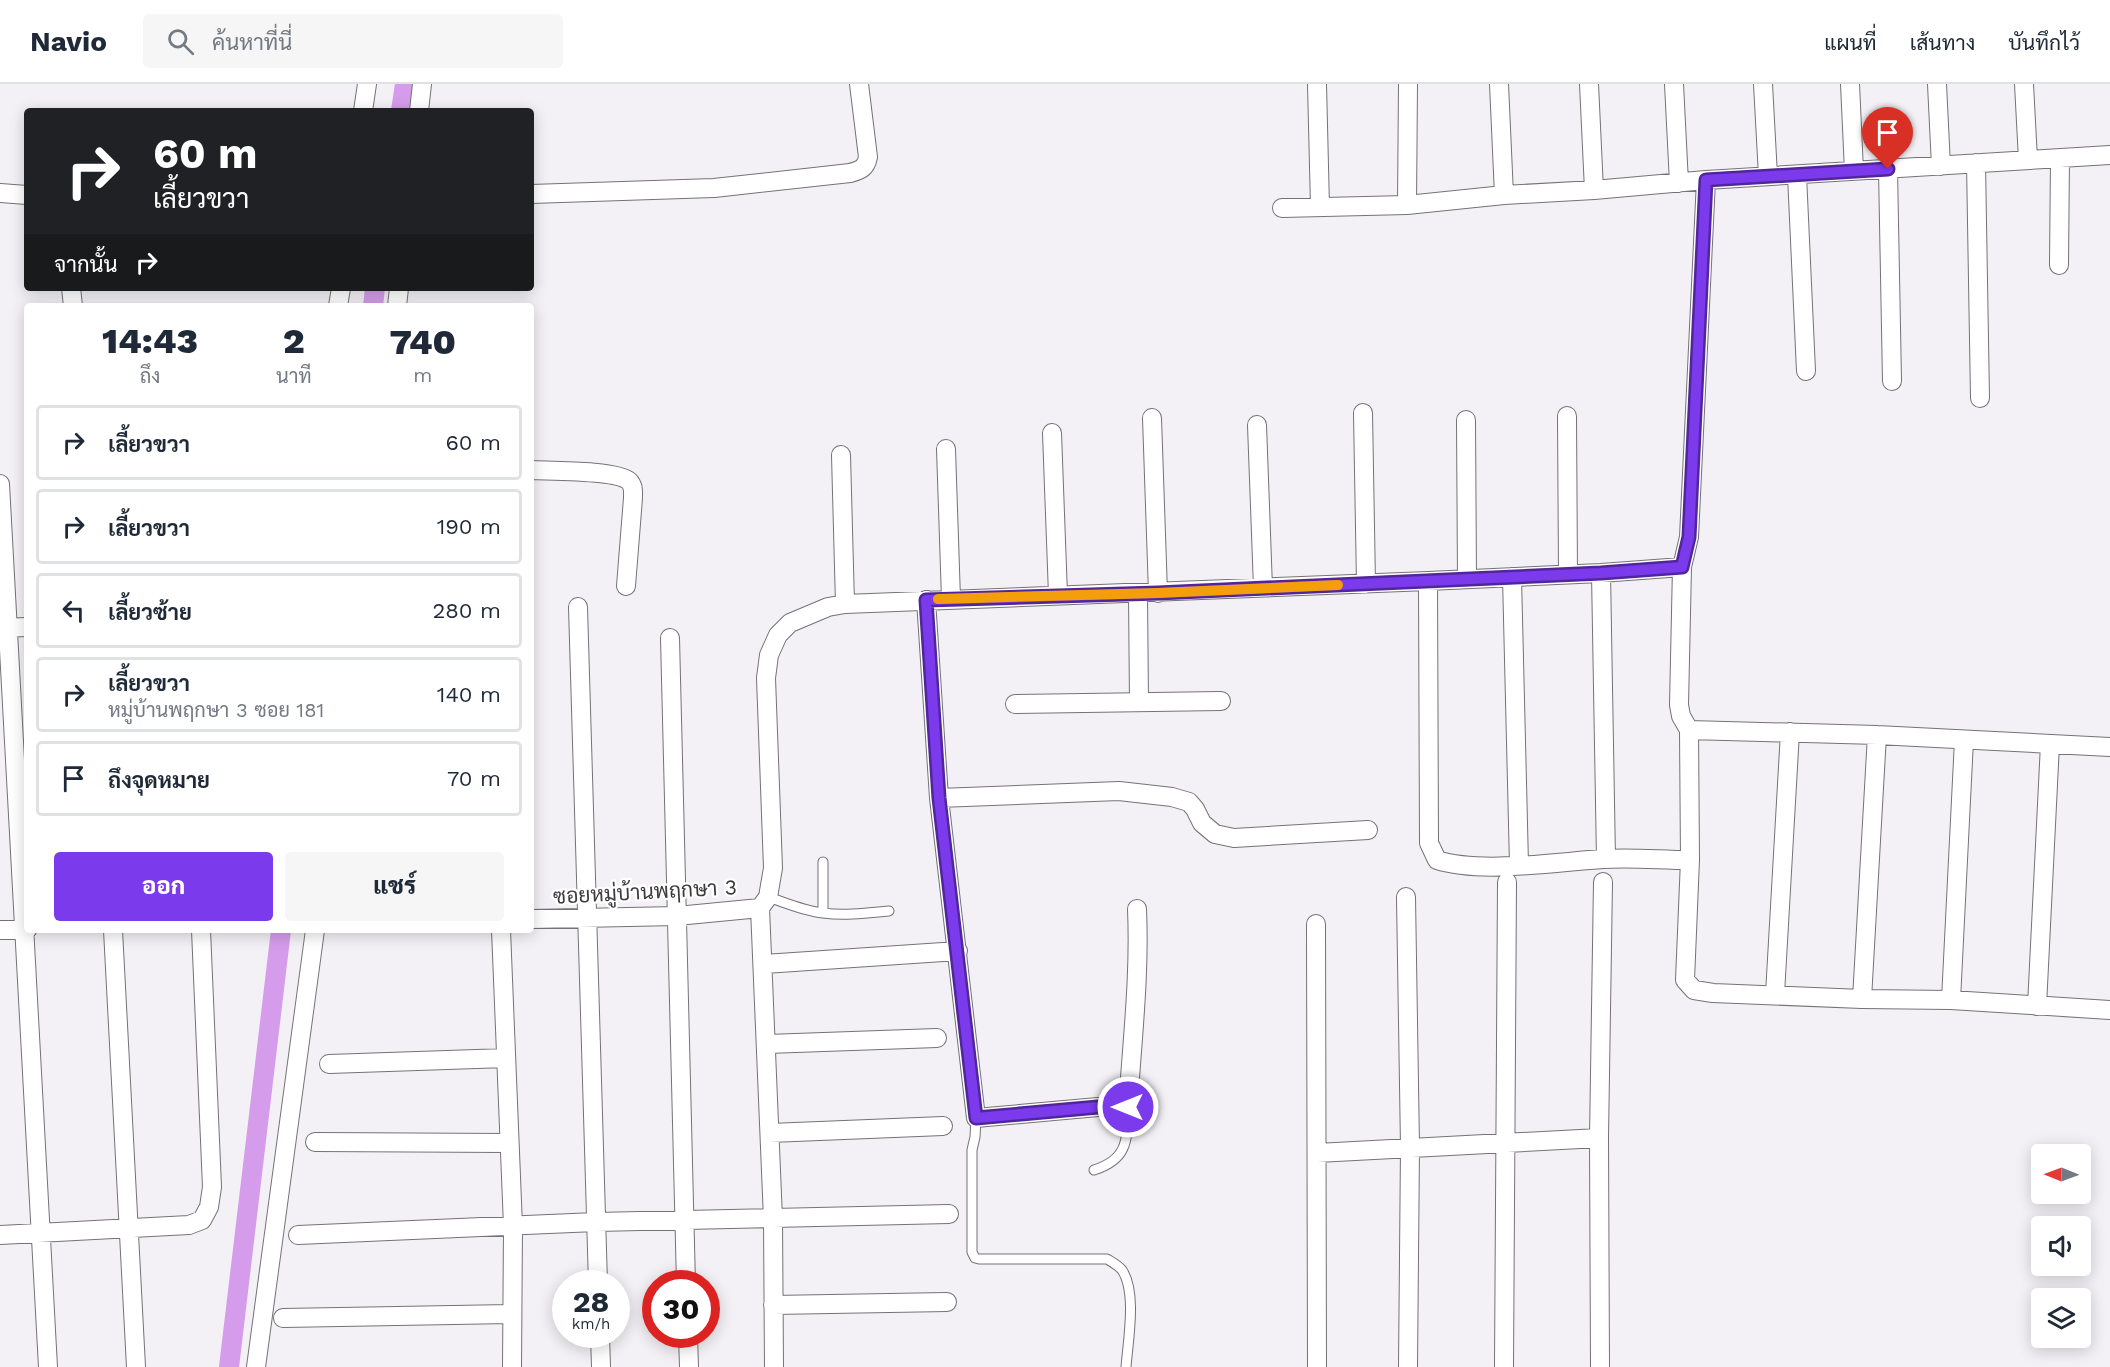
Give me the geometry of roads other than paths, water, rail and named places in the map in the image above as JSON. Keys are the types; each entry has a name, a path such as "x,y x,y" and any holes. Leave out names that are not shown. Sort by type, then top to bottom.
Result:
{"street":[{"path":"363,108 366,84"},
{"path":"419,108 422,84"},
{"path":"534,194 714,188 862,170 868,157 859,84"},
{"path":"1317,84 1320,207"},
{"path":"1407,205 1408,84"},
{"path":"1499,84 1504,195"},
{"path":"1589,84 1594,190"},
{"path":"1674,84 1679,183"},
{"path":"1763,84 1768,176"},
{"path":"1850,84 1854,171"},
{"path":"1937,84 1941,165"},
{"path":"2024,84 2028,160"},
{"path":"1282,208 1407,205 1504,195 1706,180 2110,155"},
{"path":"2059,264 2060,158"},
{"path":"1976,164 1980,398"},
{"path":"1888,169 1892,381"},
{"path":"1797,174 1806,372"},
{"path":"1706,180 1689,537 1682,567 1679,705 1689,729 1690,860 1685,980 1694,990 1713,993 1951,1000 2110,1010"},
{"path":"0,193 24,195"},
{"path":"1363,413 1366,584"},
{"path":"1567,416 1568,574"},
{"path":"1152,418 1158,593"},
{"path":"1466,420 1467,579"},
{"path":"1257,425 1263,588"},
{"path":"1052,433 1058,595"},
{"path":"946,449 951,599"},
{"path":"841,455 845,604"},
{"path":"534,470 614,475 629,481 633,487 633,498 627,586"},
{"path":"0,484 4,628 24,903"},
{"path":"774,1367 773,1219 764,964 764,903 773,868 766,678 770,655 778,635 790,623 828,607 845,604 1366,584 1682,567"},
{"path":"1601,573 1606,859"},
{"path":"1512,577 1519,865"},
{"path":"1428,581 1429,843 1437,860 1451,865 1477,866 1606,859 1690,860"},
{"path":"1138,594 1139,702"},
{"path":"926,600 939,798 976,1118 1098,1107 1128,1107 1137,983 1137,909"},
{"path":"578,607 598,1270"},
{"path":"4,628 24,627"},
{"path":"670,638 686,1270"},
{"path":"1015,705 1221,701"},
{"path":"1689,729 1877,735 2110,747"},
{"path":"1775,994 1790,732"},
{"path":"1862,999 1877,735"},
{"path":"1951,1000 1964,741"},
{"path":"2037,1006 2050,744"},
{"path":"939,798 1119,790 1189,801 1196,809 1202,823 1215,834 1234,838 1368,830"},
{"path":"1504,1367 1507,882"},
{"path":"1600,1367 1599,1138 1603,882"},
{"path":"1406,897 1410,1147 1408,1367"},
{"name":"ซอยหมู่บ้านพฤกษา 3","path":"534,919 677,916 764,903"},
{"path":"1316,924 1317,1367"},
{"path":"0,930 24,930"},
{"path":"26,933 48,1367"},
{"path":"113,933 136,1367"},
{"path":"0,1235 189,1226 202,1220 209,1207 212,1187 201,933"},
{"path":"256,1367 315,933"},
{"path":"501,933 513,1226 512,1367"},
{"path":"764,964 958,951"},
{"path":"767,1044 938,1038"},
{"path":"329,1064 506,1058"},
{"path":"770,1133 943,1126"},
{"path":"1317,1153 1599,1138"},
{"path":"315,1142 508,1143"},
{"path":"298,1235 596,1222 949,1214"},
{"path":"773,1305 947,1302"},
{"path":"283,1318 512,1314"},
{"path":"600,1348 601,1367"},
{"path":"688,1348 689,1367"}],"lane":[{"path":"823,862 823,913"},
{"path":"764,903 823,913 889,911"},
{"path":"1094,1170 1110,1165 1118,1158 1126,1140 1128,1107"},
{"path":"976,1118 971,1188 972,1252 975,1258 1107,1259 1120,1267 1128,1280 1130,1299 1126,1367"}],"waterway":[{"path":"401,108 405,84"},
{"path":"373,303 375,291"},
{"path":"229,1367 281,933"}]}
